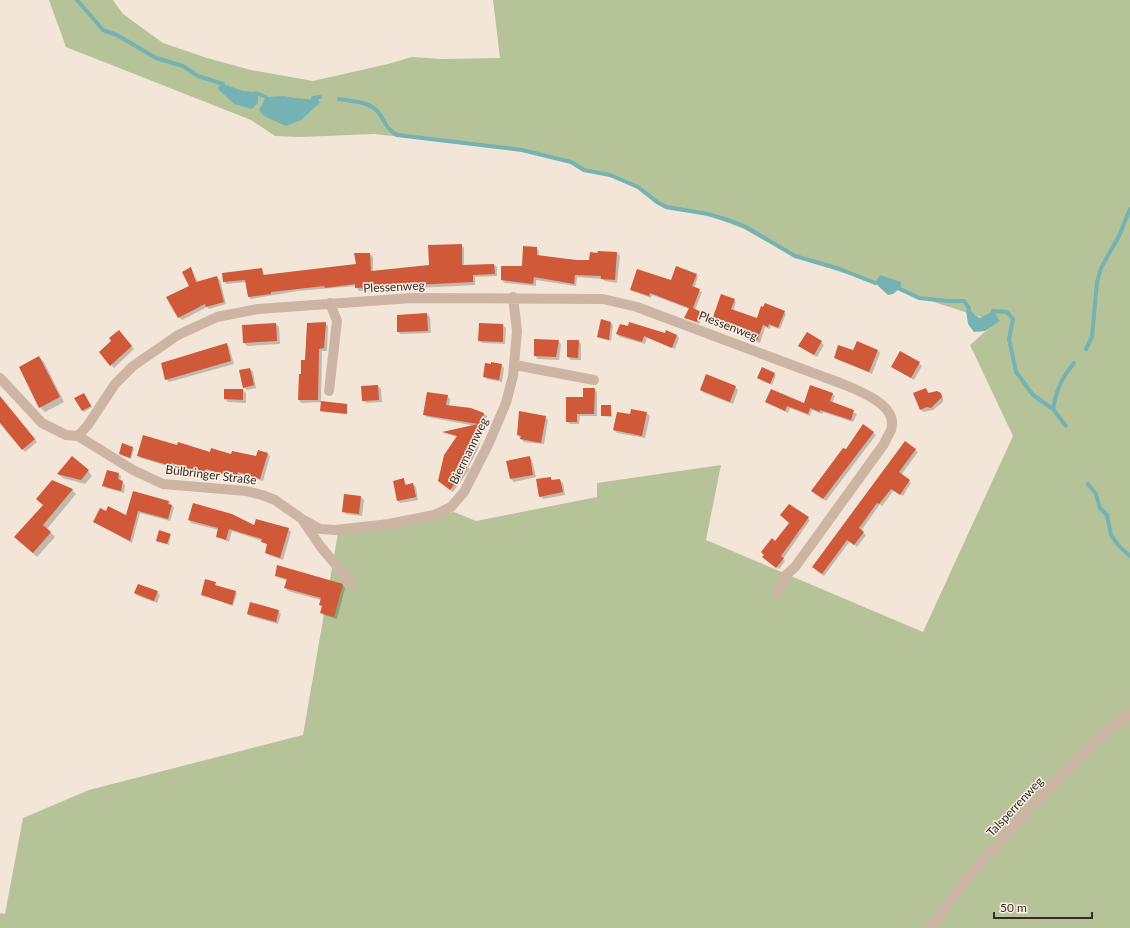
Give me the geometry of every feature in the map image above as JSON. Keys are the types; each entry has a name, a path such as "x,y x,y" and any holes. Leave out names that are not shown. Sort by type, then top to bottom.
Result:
{"street":[{"name":"Plessenweg","path":"78,436 88,425 115,384 134,366 178,335 216,317 258,309 412,298 514,297 602,299 637,307 848,386 871,397 888,412 892,424 884,444 795,567 787,574 776,593"},
{"name":"Biermannweg","path":"320,529 335,530 389,524 434,515 451,507 464,492 488,445 506,403 515,365 517,331 514,297"},
{"path":"329,391 337,321 330,303"},
{"path":"515,365 594,380"},
{"name":"Bülbringer Straße","path":"0,378 42,423 66,435 78,436 133,470 163,484 246,491 275,500 302,519 320,529"},
{"name":"Bülbringer Straße","path":"302,519 321,547 351,583"},
{"name":"Talsperrenweg","path":"930,928 967,878 1051,786 1103,735 1130,714"}],"green space":[{"path":"49,0 113,0 123,14 163,43 207,58 251,70 313,81 412,57 442,59 500,58 493,0 1130,0 1130,928 0,928 0,913 5,914 23,818 89,790 303,735 338,533 454,512 476,521 597,497 597,483 721,465 706,540 923,632 1013,436 970,345 996,322 794,257 744,229 708,215 666,209 637,188 609,176 583,170 571,163 523,151 375,134 301,137 275,136 251,120 66,47"}],"water":[{"path":"223,84 243,91 255,92 258,97 258,103 252,109 234,104 219,90 218,87"},
{"path":"285,96 317,100 321,102 301,120 286,126 264,116 259,110 266,97"},
{"path":"880,275 901,282 901,287 893,294 888,295 875,283"},
{"path":"969,308 980,318 993,311 1000,321 985,331 974,332 968,324 966,310"}],"building":[{"path":"462,244 462,265 494,264 495,274 473,275 473,282 355,288 355,284 325,288 324,286 271,292 271,294 248,297 245,280 223,282 222,273 262,268 263,275 356,264 354,253 370,253 371,271 429,265 428,245"},
{"path":"523,246 537,247 537,255 576,260 589,260 590,252 617,252 615,280 601,279 601,276 575,275 574,284 534,277 533,284 501,280 501,266 522,266"},
{"path":"676,266 697,274 692,286 700,289 693,308 701,312 697,322 684,318 689,308 650,293 649,296 630,290 637,269 671,280"},
{"path":"191,267 196,282 217,276 224,302 206,307 205,304 178,318 166,297 189,286 182,272"},
{"path":"721,294 735,299 731,309 757,318 761,306 763,307 765,303 785,311 778,328 769,324 768,327 763,325 757,341 744,336 746,329 713,317"},
{"path":"427,313 428,331 397,332 397,315"},
{"path":"601,319 611,322 609,340 597,337"},
{"path":"326,322 324,348 319,349 318,400 298,400 301,360 305,360 307,323"},
{"path":"629,322 665,333 666,330 677,335 672,348 644,336 642,342 616,334 620,324 628,326"},
{"path":"276,323 277,341 243,343 242,325"},
{"path":"479,323 503,324 503,342 478,341"},
{"path":"119,330 132,346 110,366 99,352 111,341 109,338"},
{"path":"807,332 822,341 814,355 798,346"},
{"path":"534,339 559,340 556,357 534,356"},
{"path":"567,340 579,340 578,358 567,357"},
{"path":"857,341 878,350 869,372 834,358 838,345 853,350"},
{"path":"227,343 231,361 165,380 161,363"},
{"path":"900,351 920,362 911,378 891,367"},
{"path":"39,356 60,397 39,408 19,367"},
{"path":"491,362 502,364 499,380 483,377 485,363 491,364"},
{"path":"762,367 775,373 770,384 757,378"},
{"path":"250,368 254,385 243,388 239,370"},
{"path":"706,374 736,386 730,402 700,390"},
{"path":"378,385 379,400 362,401 361,386"},
{"path":"810,385 833,393 830,401 854,410 851,420 810,408 808,414 787,406 785,411 765,402 771,389 804,403"},
{"path":"583,388 595,388 594,414 577,414 577,422 566,422 566,397 583,397"},
{"path":"926,388 928,393 937,391 941,393 942,397 931,408 927,407 920,410 913,393"},
{"path":"224,389 243,389 243,400 224,399"},
{"path":"427,392 448,395 446,405 471,408 484,413 476,446 466,465 468,466 450,490 438,481 444,455 457,436 442,432 478,424 423,415"},
{"path":"84,393 91,406 82,411 74,398"},
{"path":"0,396 35,439 22,450 0,423"},
{"path":"321,401 347,404 347,414 320,411"},
{"path":"601,405 611,405 611,416 601,416"},
{"path":"631,409 647,412 642,436 613,430 617,412 630,414"},
{"path":"519,411 546,416 541,443 520,439 521,436 517,435"},
{"path":"863,424 874,432 823,499 811,491 843,448 846,449"},
{"path":"143,435 177,445 178,442 210,452 211,448 231,454 232,451 256,456 258,450 268,453 260,479 238,472 237,478 206,469 204,474 172,463 171,466 137,456"},
{"path":"905,441 916,449 899,472 910,480 900,495 891,489 879,504 877,503 859,528 864,532 854,545 847,540 822,574 812,567"},
{"path":"122,443 133,447 130,458 119,454"},
{"path":"72,456 89,470 81,480 57,474"},
{"path":"530,456 533,475 510,479 506,461"},
{"path":"107,470 119,473 118,479 123,481 121,491 102,486"},
{"path":"551,477 551,480 560,479 563,492 539,497 536,479"},
{"path":"404,478 405,485 413,483 416,497 397,501 393,481"},
{"path":"52,480 73,489 43,525 51,532 33,553 14,537 43,505 36,499"},
{"path":"133,491 169,501 168,504 172,505 168,519 138,511 130,541 93,522 100,508 106,511 108,506 126,515"},
{"path":"344,494 361,496 359,514 342,512"},
{"path":"193,503 232,514 254,525 256,519 289,528 280,558 265,553 267,544 261,542 262,539 229,529 226,540 216,537 218,528 188,520"},
{"path":"789,504 809,517 781,556 784,558 776,568 762,557 764,555 761,552 772,538 775,541 789,523 780,515"},
{"path":"159,530 171,534 167,544 156,541"},
{"path":"277,565 343,584 334,617 320,613 322,606 319,605 321,598 284,588 287,579 275,576"},
{"path":"205,579 216,582 215,585 236,591 232,605 201,595"},
{"path":"138,584 158,591 154,601 134,593"},
{"path":"250,602 279,610 276,622 247,614"}],"waterway":[{"path":"77,0 103,30 117,35 156,58 183,66 198,76 223,84"},
{"path":"256,93 266,97"},
{"path":"317,99 313,98 320,97"},
{"path":"339,99 371,106 381,115 386,125 392,132 397,135 522,150 571,162 584,170 610,175 638,187 666,207 708,214 731,221 746,227 795,256 840,269 875,283"},
{"path":"1086,349 1092,337 1097,282 1101,268 1119,236 1130,209"},
{"path":"900,289 919,298 964,301 969,308"},
{"path":"993,311 1007,312 1013,319 1009,339 1016,372 1033,395 1053,409 1066,426"},
{"path":"1053,409 1060,384 1074,363"},
{"path":"1088,484 1096,494 1100,508 1107,515 1111,535 1119,546 1130,556"}]}
